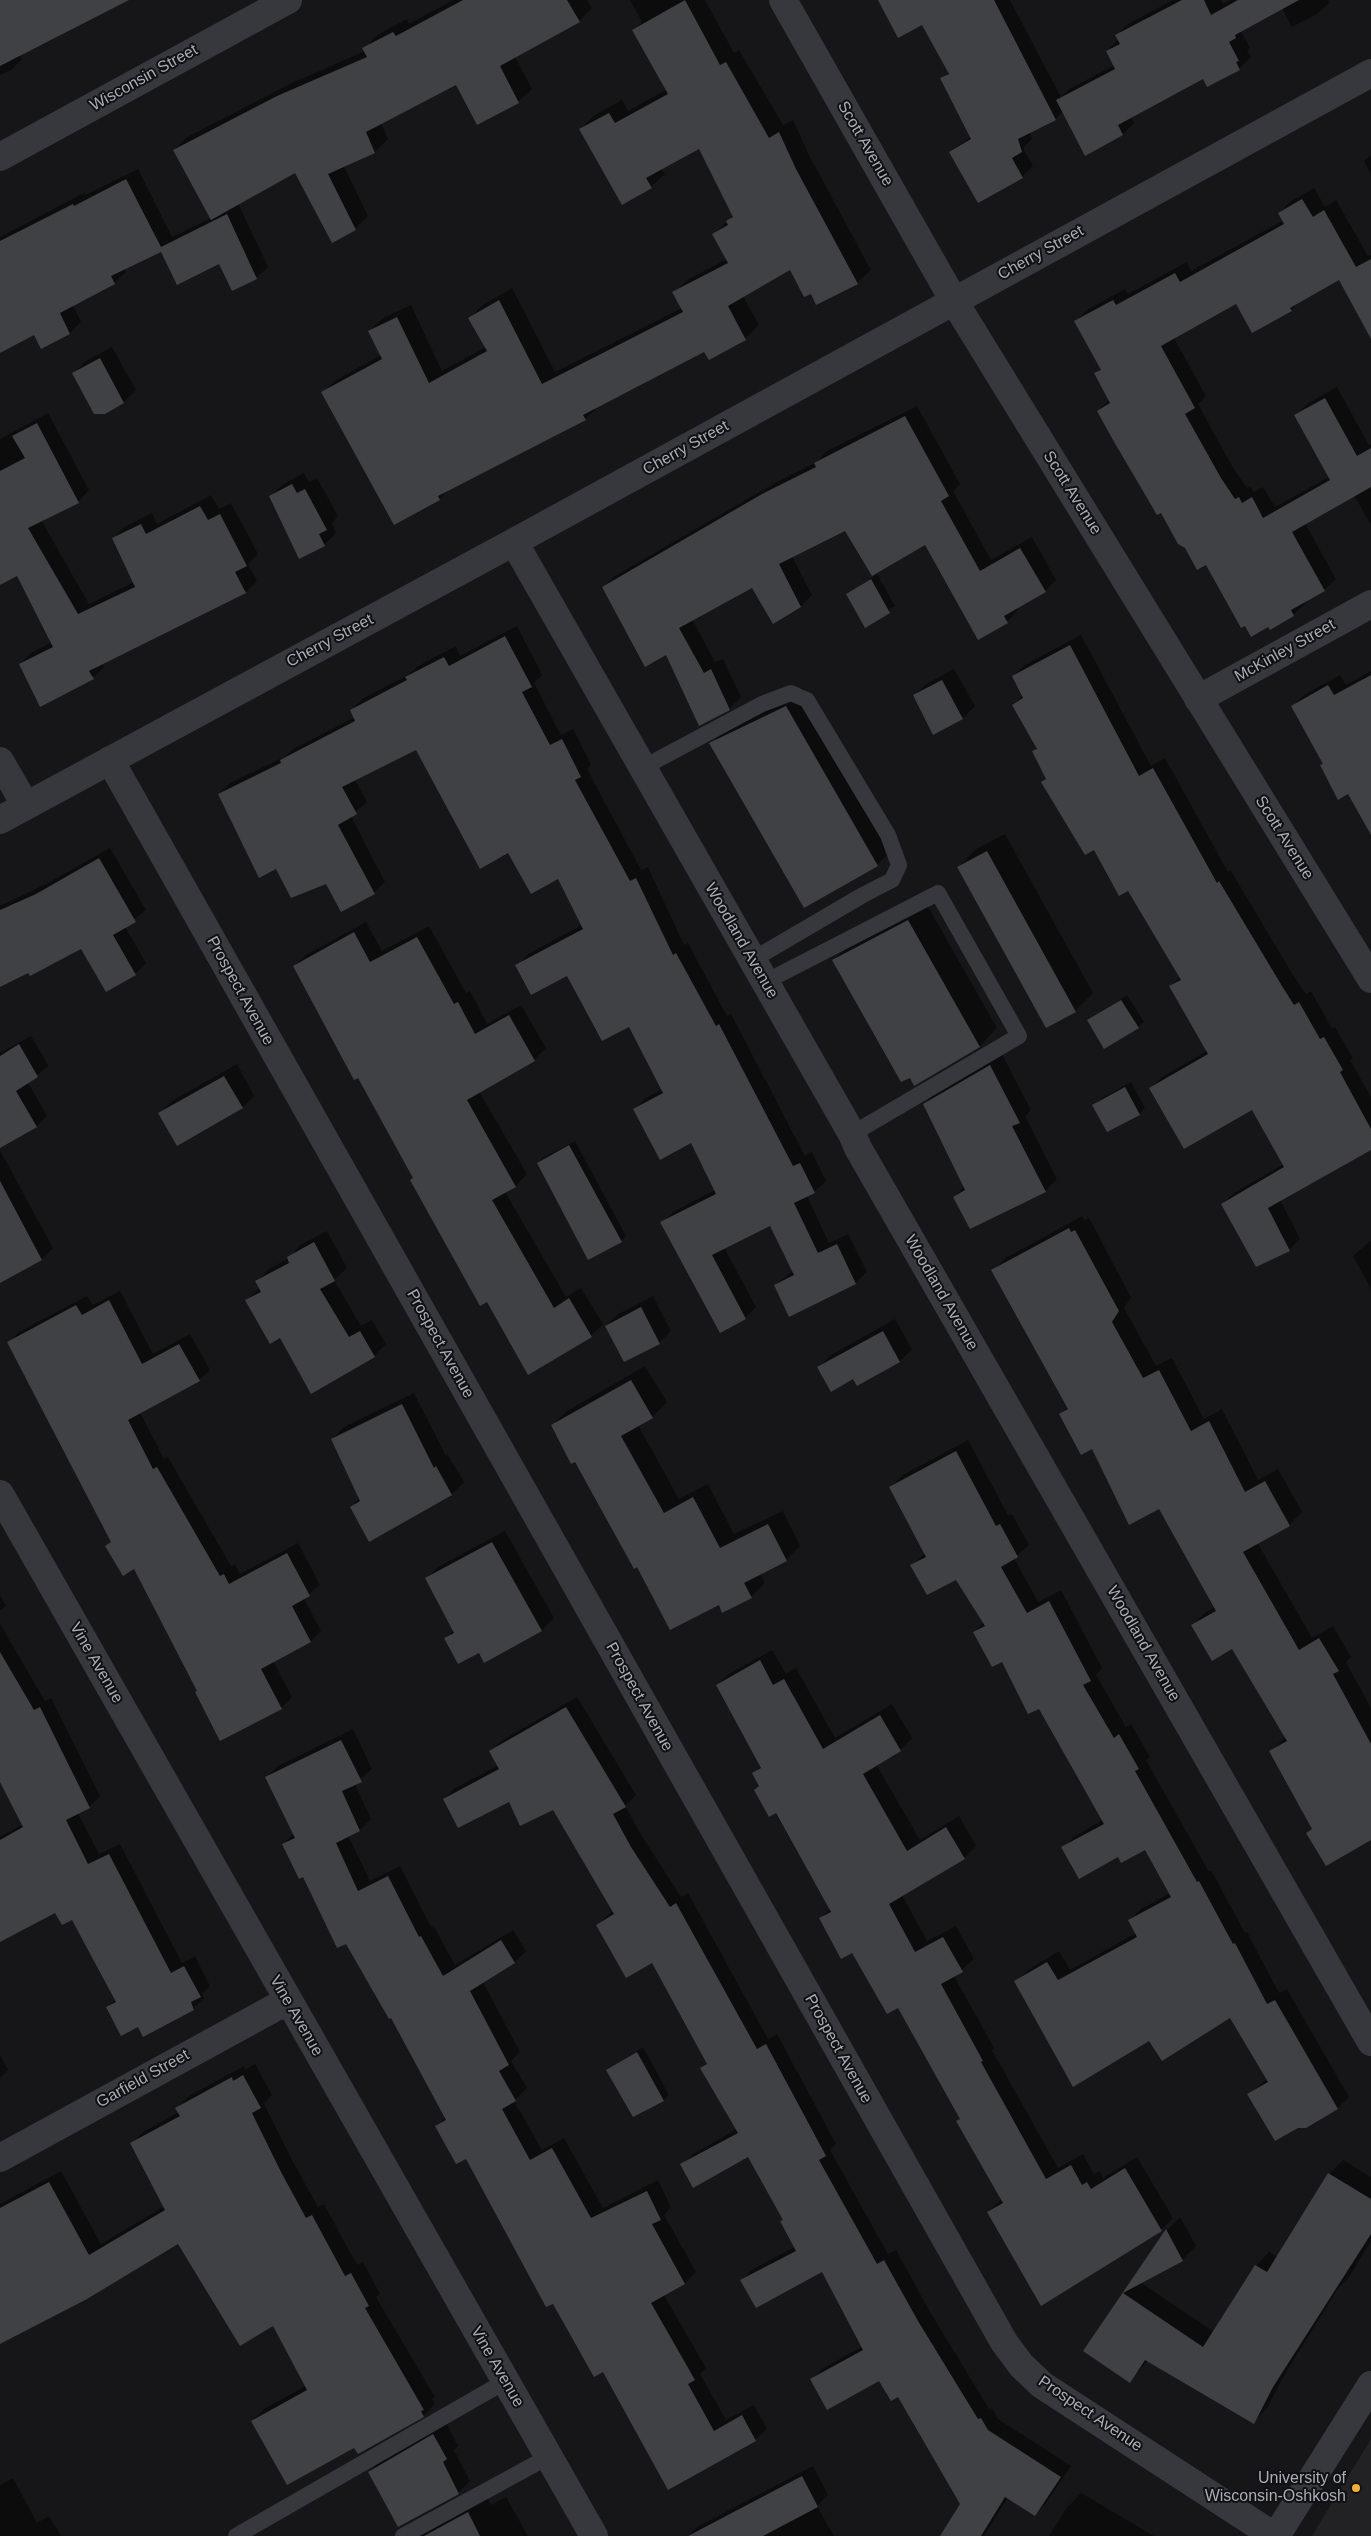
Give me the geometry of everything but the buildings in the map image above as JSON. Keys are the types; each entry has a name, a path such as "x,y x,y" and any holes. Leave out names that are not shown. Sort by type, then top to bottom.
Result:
{"street":[{"name":"Wisconsin Street","path":"0,157 288,0"},
{"name":"Scott Avenue","path":"783,0 954,301 1371,979"},
{"name":"Cherry Street","path":"0,820 514,542 1371,73"},
{"name":"Woodland Avenue","path":"514,542 852,1134 858,1148 1371,2042"},
{"name":"McKinley Street","path":"1198,699 1371,604"},
{"name":"Prospect Avenue","path":"110,760 1004,2342 1021,2365 1042,2385 1275,2536"},
{"path":"0,761 26,806"},
{"name":"Vine Avenue","path":"0,1494 287,2001 594,2536"},
{"name":"Garfield Street","path":"0,2158 287,2001"},
{"path":"1275,2536 1371,2385"}],"lane":[{"path":"642,768 762,704 791,693 808,700 888,835 899,865 892,880 863,894 759,971"},
{"path":"759,971 938,893 1019,1036 852,1134"},
{"path":"236,2536 506,2381"},
{"path":"403,2536 548,2456"}],"shaded area":[{"name":"University of Wisconsin-Oshkosh","path":"1371,2439 1371,2536 1312,2536"}],"place":[{"name":"University of Wisconsin-Oshkosh","path":"1356,2488"}]}
